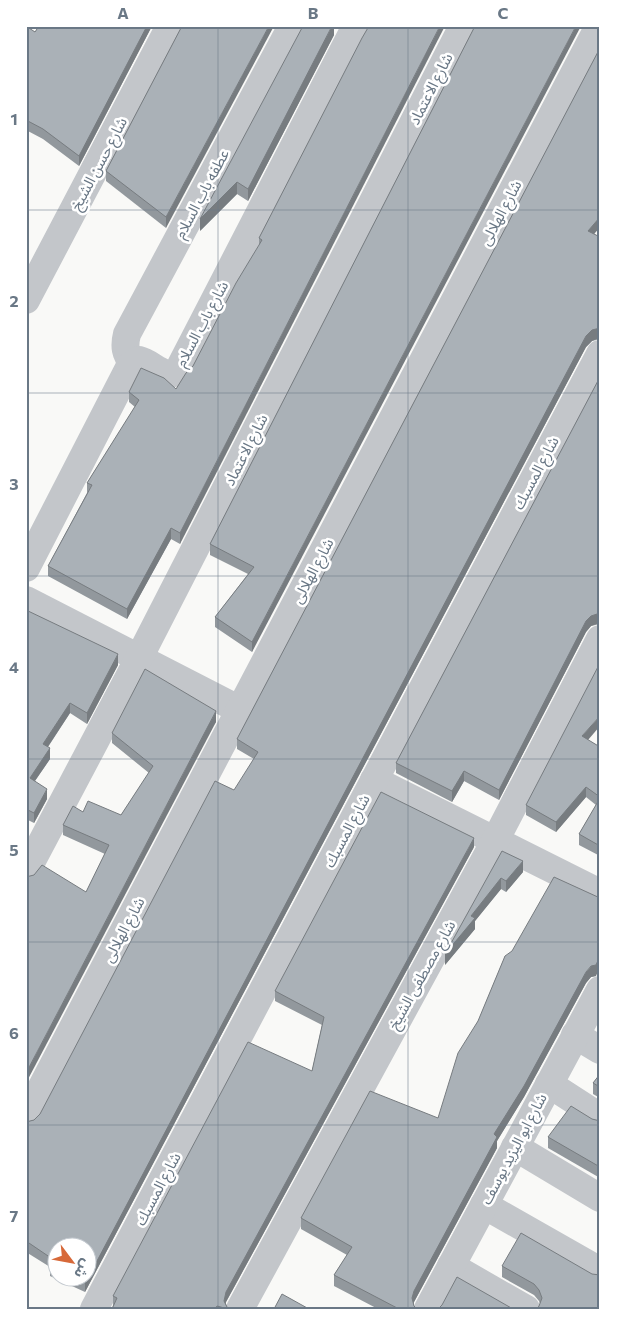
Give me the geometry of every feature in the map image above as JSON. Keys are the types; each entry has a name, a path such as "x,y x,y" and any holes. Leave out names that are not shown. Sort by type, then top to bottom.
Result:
{"street":[{"name":"شارع حسن الشيخ","path":"26,300 170,26"},
{"name":"عطفه باب السلام","path":"133,363 125,349 127,334 292,26"},
{"name":"شارع باب السلام","path":"133,363 143,360 167,375 174,374 179,369 356,26"},
{"name":"شارع الاعتماد","path":"26,872 139,658 463,26"},
{"name":"شارع الهلالى","path":"26,1117 599,26"},
{"name":"شارع المسبك","path":"94,1309 600,354"},
{"path":"26,568 133,363"},
{"path":"26,600 240,710"},
{"name":"شارع مصطفى الشيخ","path":"240,1309 495,841 600,639"},
{"path":"374,780 600,893"},
{"name":"شارع ابو اليزيد يوسف","path":"428,1309 600,990"},
{"path":"575,1036 600,1050"},
{"path":"549,1084 600,1117"},
{"path":"515,1147 600,1198"},
{"path":"484,1205 600,1271"},
{"path":"451,1266 526,1309"}],"building":[{"path":"26,26 35,32 39,26 147,26 79,156 43,129 26,120"},
{"path":"182,26 269,26 166,217 106,171"},
{"path":"303,26 332,26 248,189 237,182 200,219"},
{"path":"369,26 440,26 180,533 171,528 127,609 48,566 92,485 87,483 139,400 129,392 141,368 164,378 176,389 193,366 236,283 262,240 259,238"},
{"path":"475,26 576,26 252,642 215,617 254,567 210,544"},
{"path":"600,48 600,217 588,231 600,237 600,328 592,330 586,336 98,1259 98,1238 48,1238 48,1256 26,1241 26,1122 34,1120 40,1114 215,781 234,790 258,752 237,739"},
{"path":"600,377 600,613 591,616 586,621 499,790 464,771 452,791 396,763"},
{"path":"26,610 118,654 87,713 70,703 43,744 50,748 30,778 47,789 34,813 26,809"},
{"path":"600,663 600,716 582,736 600,747 600,797 586,787 556,822 526,805"},
{"path":"145,669 216,711 26,1073 26,877 34,875 42,865 86,892 109,845 63,825 73,806 83,812 88,801 121,815 153,766 112,733"},
{"path":"381,792 474,838 226,1292 224,1301 228,1309 217,1306 215,1309 112,1309 117,1298 113,1296 248,1042 312,1071 324,1017 275,991"},
{"path":"600,798 600,846 579,834"},
{"path":"502,851 523,861 506,881 501,878 471,916 475,918 445,954"},
{"path":"554,877 600,898 600,956 596,965 591,966 586,972 524,1086 494,1134 497,1137 414,1291 412,1298 417,1309 399,1309 334,1275 352,1247 301,1218 370,1091 438,1118 458,1053 478,1021 505,956 512,951"},
{"path":"600,1074 600,1087 593,1083"},
{"path":"571,1106 592,1119 600,1121 600,1167 548,1137"},
{"path":"521,1233 592,1274 600,1275 600,1309 537,1309 542,1298 539,1290 534,1284 502,1266"},
{"path":"457,1277 513,1309 438,1309"},
{"path":"282,1294 309,1309 274,1309"}]}
